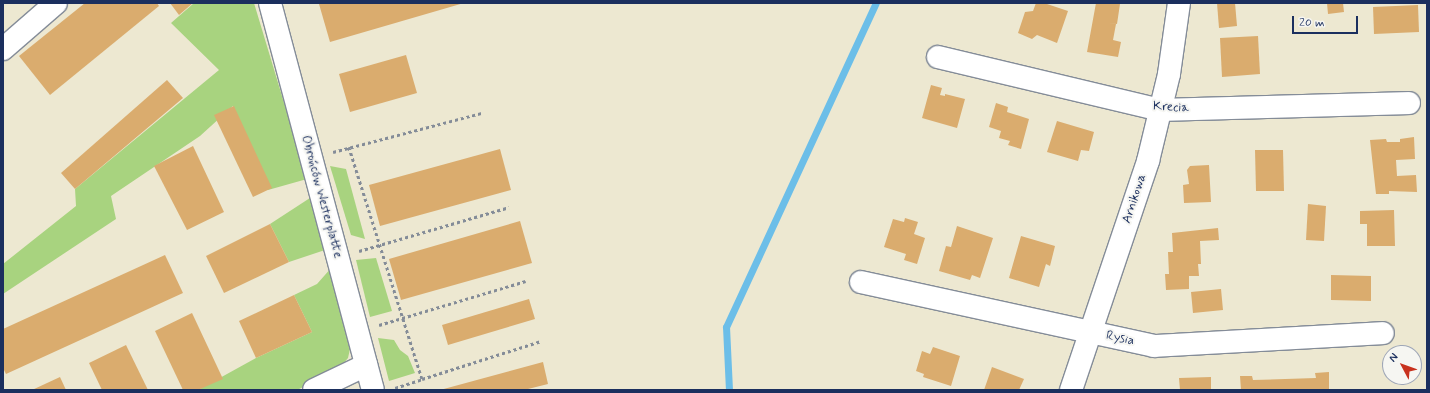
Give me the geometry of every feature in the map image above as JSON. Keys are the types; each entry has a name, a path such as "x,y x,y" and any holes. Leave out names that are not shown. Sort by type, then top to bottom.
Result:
{"street":[{"path":"3,49 56,3"},
{"name":"Obrońców Westerplatte","path":"270,3 373,390"},
{"name":"Arnikowa","path":"1071,390 1148,160 1161,110 1179,3"},
{"name":"Krecia","path":"938,57 1161,110 1409,103"},
{"name":"Rysia","path":"861,282 1154,346 1383,333"},
{"path":"314,390 366,365"}],"path":[{"path":"311,157 482,114"},
{"path":"349,147 422,379"},
{"path":"337,257 509,207"},
{"path":"357,332 526,281"},
{"path":"387,390 541,341"}],"green space":[{"path":"194,3 254,3 307,179 268,190 233,106 200,136 111,196 116,219 3,294 3,264 76,206 75,189 219,70 171,23"},
{"path":"330,166 346,169 365,239 351,235"},
{"path":"313,196 328,249 289,262 270,224"},
{"path":"376,258 392,311 370,317 356,260"},
{"path":"332,267 352,340 348,358 337,371 297,390 198,390 256,358 312,332 294,295 317,284"},
{"path":"378,338 394,340 400,350 408,356 415,373 389,381"}],"building":[{"path":"85,3 157,3 159,6 50,95 19,56"},
{"path":"170,3 193,3 179,15"},
{"path":"464,3 330,42 319,4"},
{"path":"1036,3 1044,3 1068,11 1057,43 1037,35 1032,39 1018,33 1025,12 1033,11"},
{"path":"1096,3 1120,4 1117,24 1108,23 1116,24 1113,40 1121,42 1118,57 1087,52"},
{"path":"1217,3 1235,3 1237,26 1219,28"},
{"path":"1327,3 1343,3 1344,12 1328,14"},
{"path":"1418,5 1419,32 1374,34 1373,7"},
{"path":"1258,36 1260,74 1222,77 1220,38"},
{"path":"406,55 417,93 350,112 339,74"},
{"path":"167,80 183,98 75,189 61,173"},
{"path":"931,85 942,88 940,95 945,96 945,94 965,99 957,128 922,118"},
{"path":"996,103 1008,107 1007,112 1029,119 1021,149 1008,145 1010,141 999,138 1001,131 989,127"},
{"path":"234,106 272,188 253,197 214,115"},
{"path":"1057,121 1094,132 1089,151 1081,150 1078,161 1047,152"},
{"path":"1414,137 1415,159 1396,160 1397,176 1416,175 1417,192 1389,191 1389,194 1376,194 1370,140 1386,139 1387,142 1400,142 1400,139"},
{"path":"193,146 224,212 187,230 154,166"},
{"path":"500,149 511,190 380,226 369,185"},
{"path":"1255,150 1283,150 1284,191 1256,191"},
{"path":"1209,165 1211,202 1184,203 1183,185 1189,184 1187,170 1190,166"},
{"path":"1308,204 1326,206 1324,241 1306,240"},
{"path":"1394,210 1395,246 1367,246 1367,224 1360,224 1360,211"},
{"path":"905,218 918,222 914,234 925,238 917,264 904,260 906,254 884,247 893,219 904,222"},
{"path":"520,221 532,263 401,300 389,259"},
{"path":"270,224 289,262 224,293 206,256"},
{"path":"957,226 993,238 980,278 972,275 970,280 939,271 946,246 951,247"},
{"path":"1218,228 1219,240 1200,241 1201,264 1198,264 1199,276 1189,276 1189,289 1166,290 1165,274 1169,274 1168,252 1173,252 1172,233"},
{"path":"1021,236 1055,246 1050,266 1046,264 1039,287 1009,278"},
{"path":"165,255 183,293 6,374 3,368 3,329"},
{"path":"1331,275 1371,276 1371,301 1331,300"},
{"path":"1221,289 1223,310 1193,313 1191,292"},
{"path":"294,295 312,332 256,358 239,321"},
{"path":"529,299 535,319 448,345 442,325"},
{"path":"192,313 223,379 198,390 183,390 155,331"},
{"path":"126,345 148,390 102,390 89,363"},
{"path":"933,347 960,356 951,386 923,377 924,374 916,371 922,351 930,354"},
{"path":"543,362 548,384 524,390 440,390"},
{"path":"992,367 1024,379 1019,390 984,390"},
{"path":"1329,372 1329,390 1241,390 1240,376 1252,376 1253,380 1316,378 1315,373"},
{"path":"60,377 66,390 32,390"},
{"path":"1211,377 1211,390 1180,390 1179,378"}],"waterway":[{"path":"729,390 726,327 876,3"}]}
